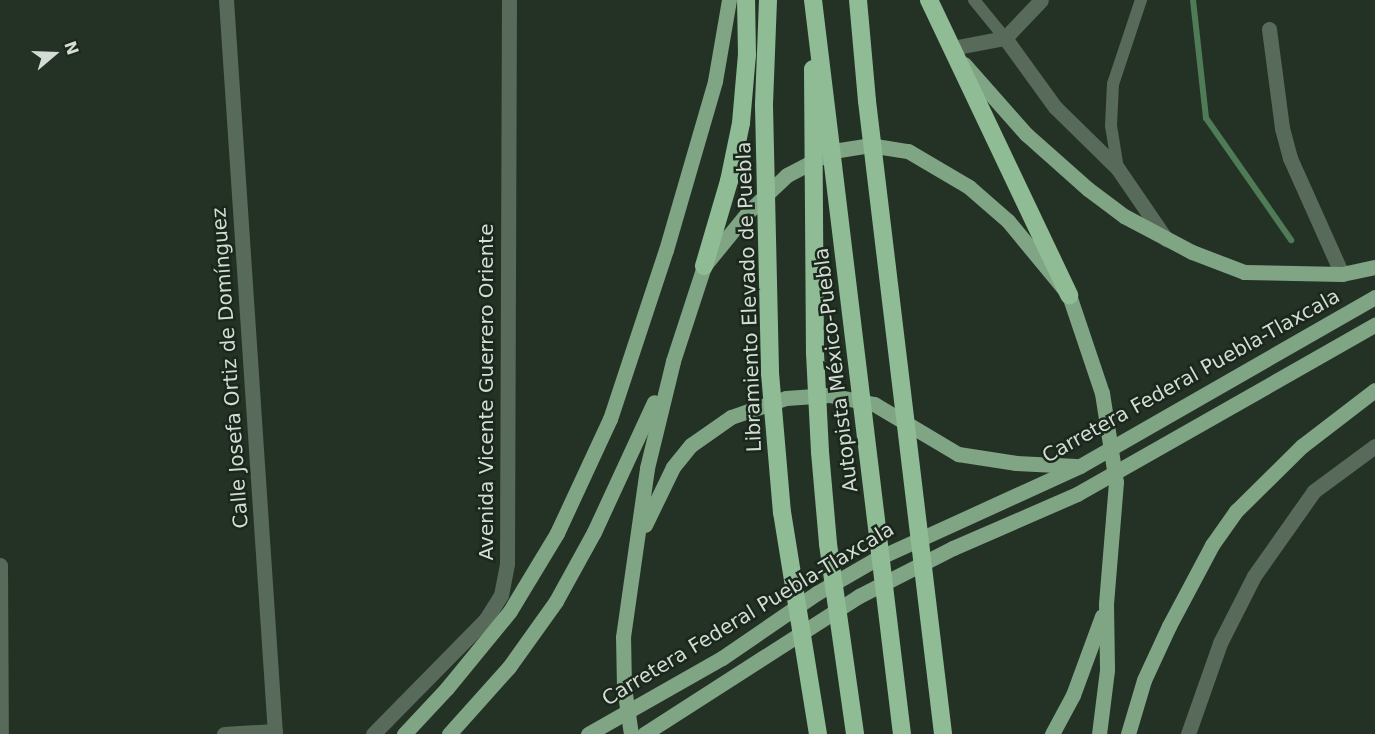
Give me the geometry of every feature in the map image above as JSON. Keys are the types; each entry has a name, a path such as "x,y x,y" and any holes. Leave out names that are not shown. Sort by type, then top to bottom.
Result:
{"highway":[{"path":"704,266 729,181 741,123 747,55 746,0"},
{"name":"Libramiento Elevado de Puebla","path":"768,0 764,106 770,373 782,512 818,734"},
{"path":"813,0 814,353 828,544 855,734"},
{"name":"Autopista México-Puebla","path":"813,0 902,734"},
{"path":"858,0 867,101 943,734"},
{"path":"929,0 1069,295"}],"main road":[{"path":"404,734 482,648 522,592 557,533 610,419 666,250 715,81 729,0"},
{"path":"952,48 1000,107 1053,159 1124,216 1166,239 1244,272 1342,274 1375,267"},
{"path":"631,734 623,666 626,607 647,468 673,361 704,266 749,211 794,170 832,151 879,146 908,151 969,187 1008,221 1069,295 1101,393 1116,482 1106,604 1107,670 1100,734"},
{"name":"Carretera Federal Puebla-Tlaxcala","path":"588,734 722,658 817,593 874,560 1080,466 1375,297"},
{"name":"Carretera Federal Puebla-Tlaxcala","path":"644,734 860,596 953,548 1077,494 1375,326"},
{"path":"449,734 509,667 561,592 594,532 673,361"},
{"path":"1128,734 1144,680 1181,602 1236,511 1302,446 1375,390"},
{"path":"635,551 666,480 691,445 731,417 786,398 829,395 874,404 902,418 931,441 969,456 1080,466"},
{"path":"1052,734 1073,695 1106,604"}],"street":[{"name":"Calle Josefa Ortiz de Domínguez","path":"226,0 275,732"},
{"name":"Avenida Vicente Guerrero Oriente","path":"373,734 486,619 501,595 507,564 509,0"},
{"path":"952,48 1005,38 1041,0"},
{"path":"1269,29 1282,128 1290,158 1342,274"},
{"path":"1005,38 1055,107 1118,169 1166,239"},
{"path":"1188,734 1220,643 1254,576 1314,491 1375,446"},
{"path":"0,565 1,734"},
{"path":"224,734 275,732"}],"lane":[{"path":"974,0 1005,38"},
{"path":"1118,169 1111,126 1113,84 1141,0"}],"waterway":[{"path":"1193,0 1206,118 1291,240"}]}
